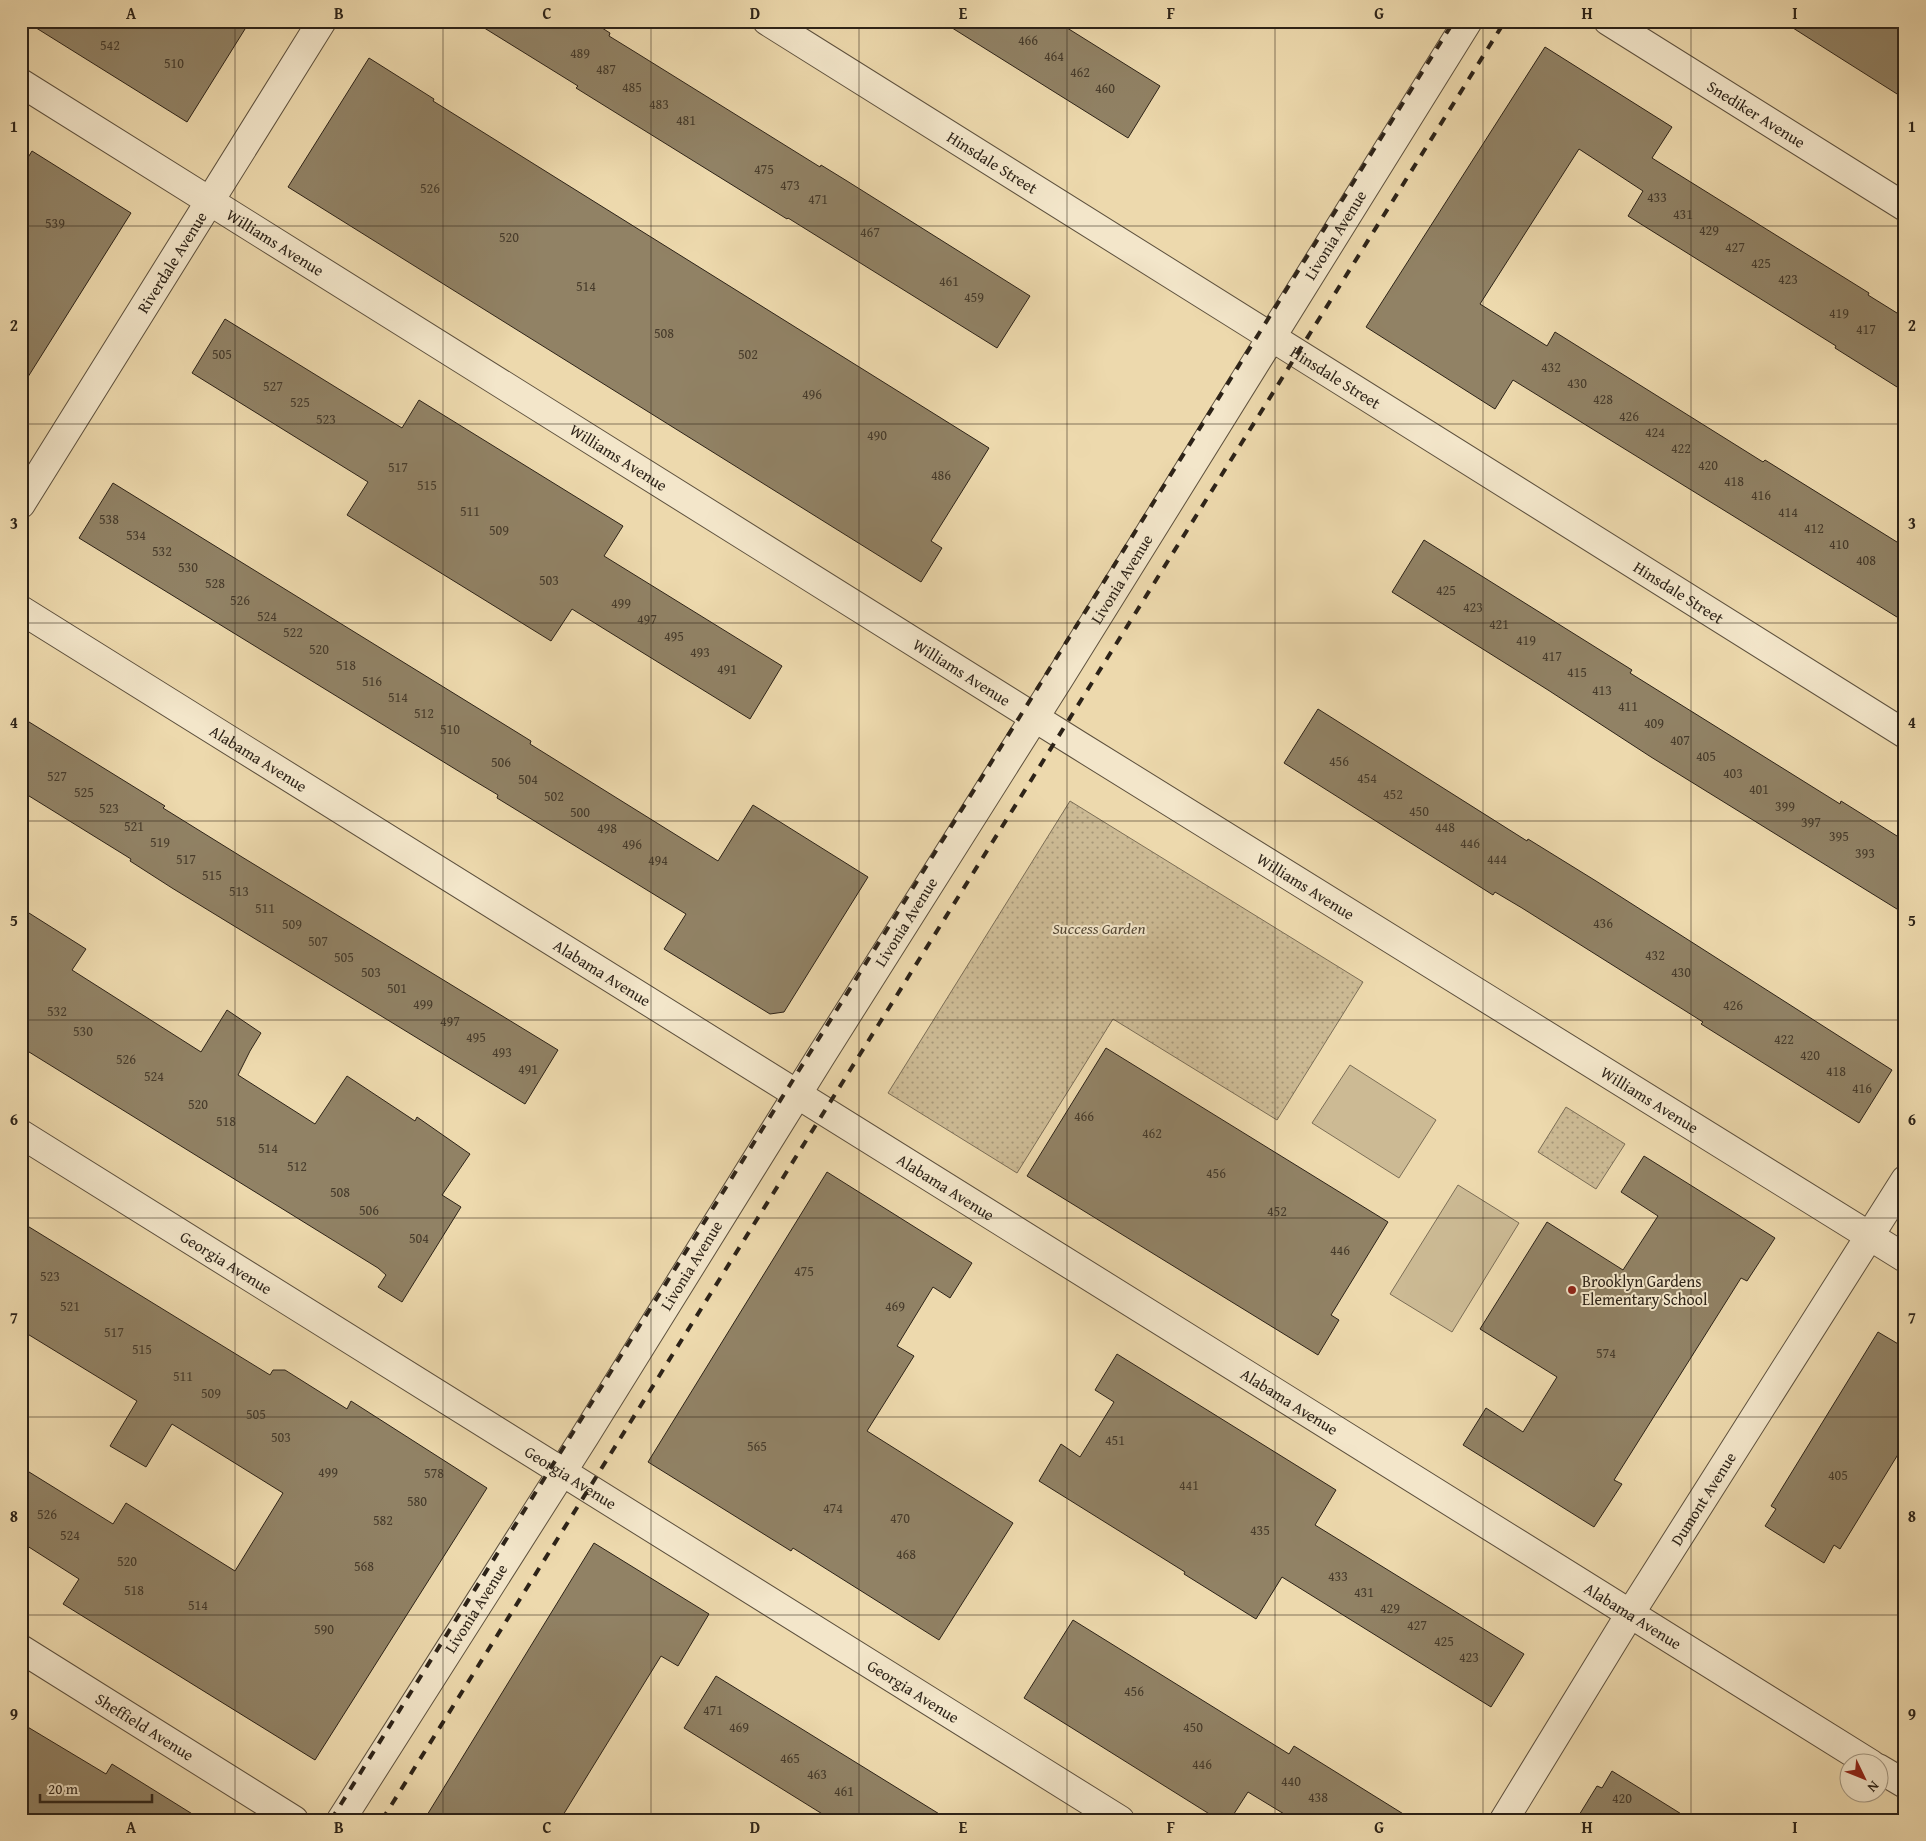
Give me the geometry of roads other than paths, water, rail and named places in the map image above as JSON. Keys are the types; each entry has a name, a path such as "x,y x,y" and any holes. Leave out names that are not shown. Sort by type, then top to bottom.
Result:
{"street":[{"name":"Riverdale Avenue","path":"21,504 322,21"},
{"name":"Hinsdale Street","path":"767,21 1905,734"},
{"name":"Livonia Avenue","path":"341,1820 562,1471 1468,21"},
{"name":"Snediker Avenue","path":"1608,21 1905,207"},
{"name":"Williams Avenue","path":"21,83 1034,717 1905,1258"},
{"name":"Alabama Avenue","path":"21,610 1855,1754"},
{"name":"Georgia Avenue","path":"21,1134 1120,1820"},
{"name":"Dumont Avenue","path":"1504,1820 1630,1614 1905,1180"},
{"name":"Sheffield Avenue","path":"21,1649 294,1820"},
{"path":"1888,1774 1905,1784"}],"railway":[{"path":"331,1820 1454,21"},
{"path":"382,1820 1505,21"}],"place":[{"name":"Brooklyn Gardens Elementary School","path":"1572,1290"}],"park label":[{"name":"Success Garden","path":"1099,928"}]}
